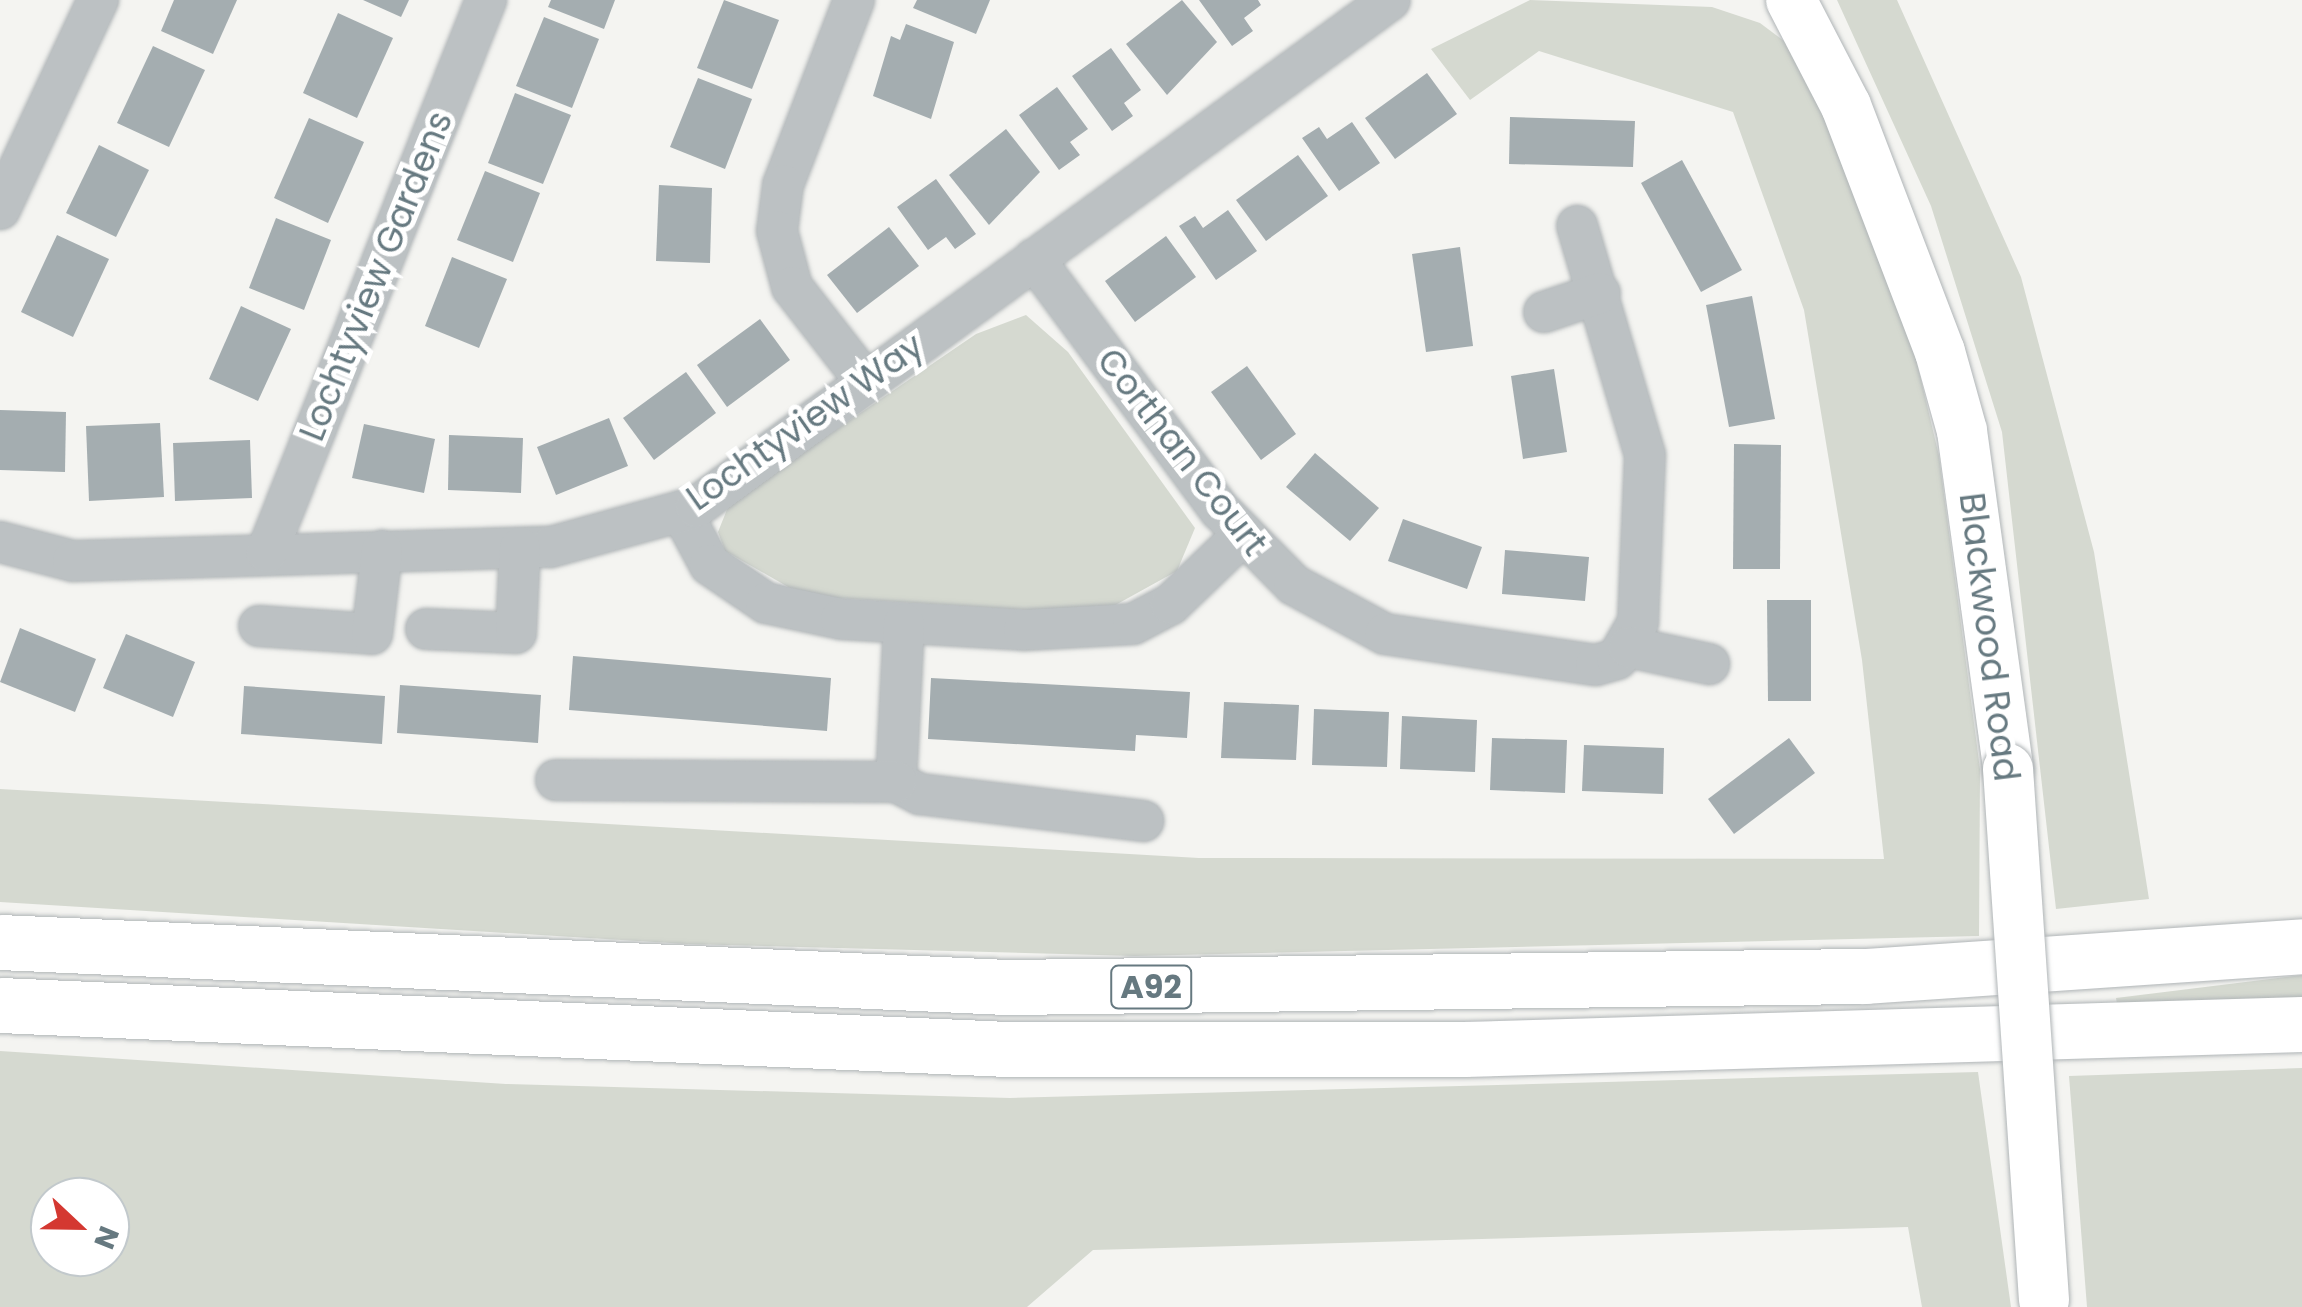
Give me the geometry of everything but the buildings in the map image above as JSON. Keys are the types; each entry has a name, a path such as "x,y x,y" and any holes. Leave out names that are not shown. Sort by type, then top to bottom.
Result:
{"highway":[{"name":"A92","path":"0,942 1008,987 1865,976 2302,946"},
{"name":"A92","path":"0,1005 1008,1049 1464,1049 2302,1024"}],"main road":[{"name":"Blackwood Road","path":"1791,0 1846,106 1949,383 2008,769 2045,1304"}],"street":[{"path":"0,209 98,0"},
{"name":"Lochtyview Gardens","path":"267,552 486,0"},
{"path":"854,0 782,185 777,232 792,288 866,382"},
{"name":"Lochtyview Way","path":"0,542 72,562 267,552 520,548 681,510 866,382 1390,0"},
{"path":"1577,226 1645,455 1642,572 1629,647 1709,664"},
{"name":"Corthan Court","path":"1034,260 1242,536 1294,585 1385,634 1596,665 1629,647"},
{"path":"1544,312 1600,293"},
{"path":"681,510 710,565 766,603 904,624 1094,633 1133,624 1171,604 1242,536"},
{"path":"426,629 516,633 520,548"},
{"path":"260,626 372,634 382,551"},
{"path":"896,782 904,624"},
{"path":"556,780 896,782 920,794 1144,821"}],"shaded area":[{"path":"1530,0 1712,7 1760,23 1804,56 1898,282 1939,456 1980,769 1979,936 1135,956 687,944 0,902 0,789 1199,858 1884,859 1862,660 1804,310 1733,112 1539,51 1470,100 1431,49"},
{"path":"1837,0 1897,0 2021,277 2094,552 2149,899 2056,909 2002,432 1931,206"},
{"path":"1026,315 1068,352 1195,528 1177,571 1110,608 1044,611 804,596 725,551 718,532 730,502 976,334"},
{"path":"2302,975 2302,1001 2118,1009 2116,998"},
{"path":"0,1051 506,1084 1010,1098 1978,1072 2011,1307 1922,1307 1908,1227 1093,1250 1027,1307 0,1307"},
{"path":"2302,1068 2302,1307 2087,1307 2069,1076"}]}
